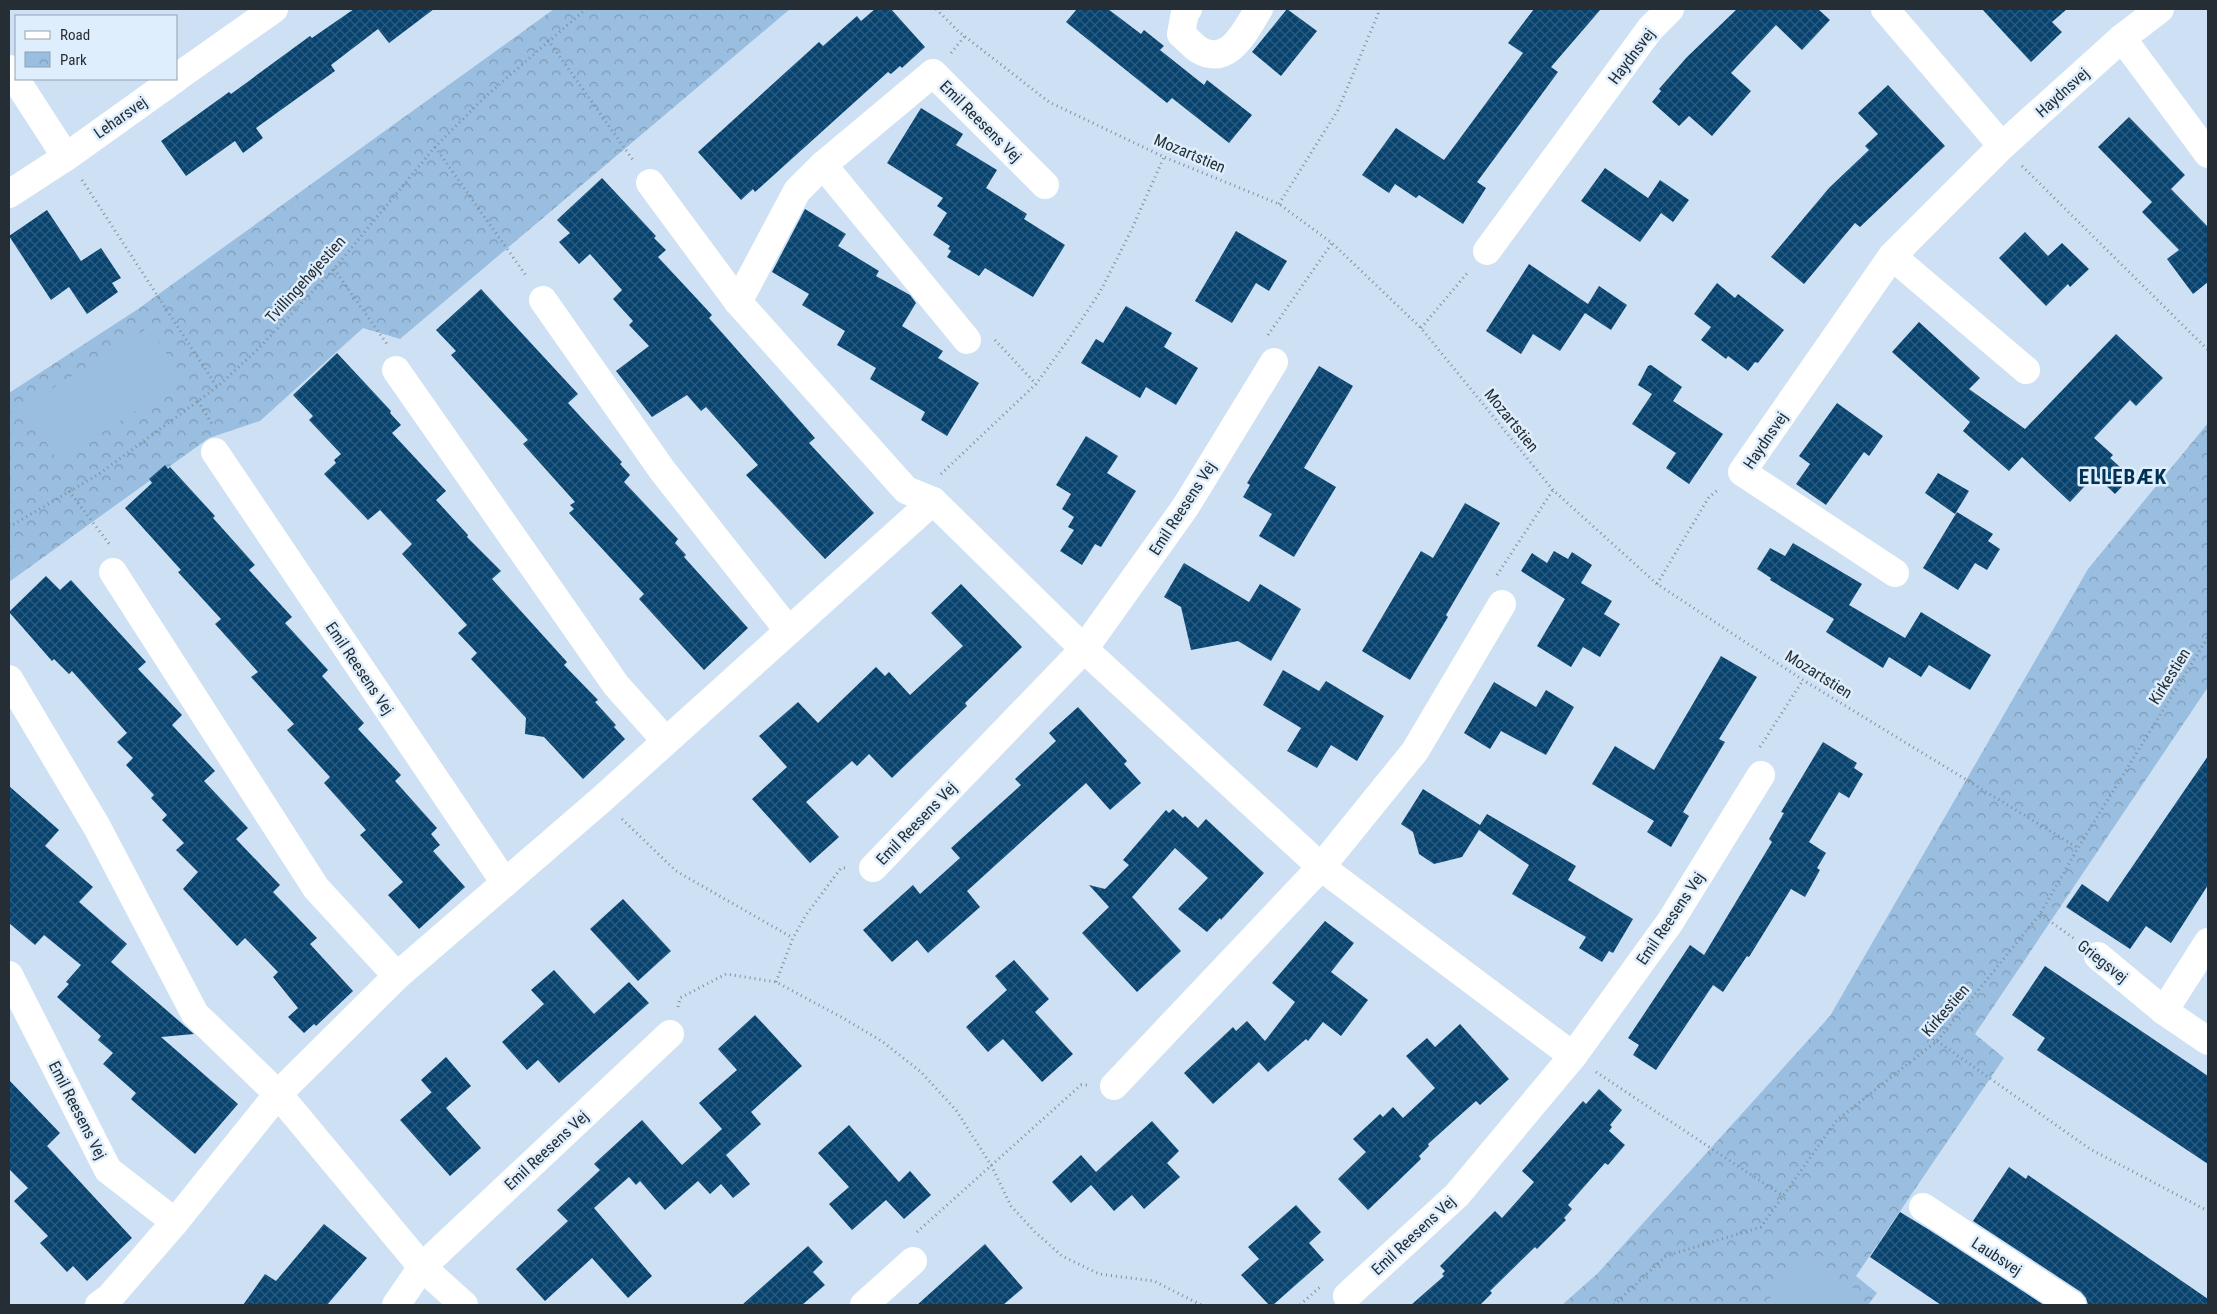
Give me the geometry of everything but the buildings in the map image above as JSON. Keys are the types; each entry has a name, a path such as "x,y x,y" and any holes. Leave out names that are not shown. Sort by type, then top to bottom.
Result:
{"street":[{"name":"Leharsvej","path":"178,77 274,9"},
{"path":"1188,9 1185,12 1181,34 1199,50 1216,55 1232,49 1259,9"},
{"name":"Haydnsvej","path":"1487,250 1650,29 1670,9"},
{"path":"1885,9 2002,146"},
{"name":"Haydnsvej","path":"1895,573 1742,472 1892,256 2002,146 2122,38 2160,9"},
{"path":"2122,38 2208,154"},
{"name":"Emil Reesens Vej","path":"738,302 797,191 823,165 933,73 1045,185"},
{"path":"16,80 66,156"},
{"name":"Leharsvej","path":"9,194 173,80"},
{"path":"823,165 967,340"},
{"path":"650,183 738,302 906,490 933,501 1084,649 1321,868 1573,1056"},
{"path":"1892,256 2026,370"},
{"path":"543,300 662,470 788,630"},
{"name":"Emil Reesens Vej","path":"873,868 1084,649 1186,506 1274,362"},
{"path":"396,370 616,685 665,740"},
{"name":"Emil Reesens Vej","path":"215,452 505,884"},
{"path":"99,1305 110,1297 175,1222 278,1094 397,976 602,799 665,740 933,501"},
{"path":"113,572 316,888 397,976"},
{"path":"1114,1086 1321,868 1415,751 1502,604"},
{"path":"9,679 97,827 194,1014 278,1094 422,1267 464,1305"},
{"name":"Emil Reesens Vej","path":"1347,1296 1456,1195 1573,1056 1670,922 1761,775"},
{"path":"2164,1011 2208,942"},
{"name":"Griegsvej","path":"2098,956 2164,1011 2208,1041"},
{"name":"Emil Reesens Vej","path":"9,975 108,1170 175,1222"},
{"name":"Emil Reesens Vej","path":"396,1305 422,1267 670,1034"},
{"name":"Laubsvej","path":"1923,1207 2072,1305"},
{"path":"864,1305 912,1262"}],"path":[{"name":"Tvillingehøjestien","path":"9,527 99,474 217,387 256,351 334,269 435,147 486,96 548,40 586,9"},
{"name":"Mozartstien","path":"936,9 958,32 1049,102 1164,157 1279,204 1332,243 1421,328 1553,490 1657,584 1804,680 2078,848"},
{"path":"1279,204 1338,110 1380,9"},
{"path":"548,40 650,183"},
{"path":"2002,146 2208,350"},
{"path":"435,147 543,300"},
{"path":"66,156 217,387"},
{"path":"933,501 937,478 1036,384 1100,292 1130,233 1164,157"},
{"path":"1274,362 1265,338 1332,243"},
{"path":"1421,328 1487,250"},
{"path":"334,269 393,351 396,370"},
{"path":"967,340 984,328 1036,384"},
{"path":"1657,584 1708,497 1742,472"},
{"path":"1502,604 1496,576 1553,490"},
{"path":"70,491 122,561 113,572"},
{"name":"Kirkestien","path":"1614,1305 1666,1256 1761,1227 1837,1120 1937,1042 2040,914 2078,848 2208,637"},
{"path":"1761,775 1760,748 1804,680"},
{"path":"602,799 676,871 793,938"},
{"path":"776,982 793,938 806,916 841,868 873,868"},
{"name":"Griegsvej","path":"2040,914 2098,956"},
{"path":"670,1034 680,998 726,974 776,982 884,1042 921,1072 956,1110 991,1165 1012,1206 1035,1232 1062,1256 1099,1274 1154,1281 1201,1305"},
{"path":"1937,1042 2090,1149 2208,1211"},
{"path":"1573,1056 1783,1196"},
{"path":"912,1262 903,1246 1081,1085 1114,1086"}],"green space":[{"path":"554,9 790,9 400,339 363,328 260,421 209,438 9,582 9,393 138,309"},
{"path":"149,327 184,380 58,461 23,407"},
{"path":"2208,423 2208,687 1975,1034 2004,1058 1856,1276 1877,1293 1868,1305 1562,1305 1598,1273 1830,1016 2088,569"},
{"path":"1801,1253 1865,1296 1858,1305 1765,1305"}],"district":[{"name":"ELLEBÆK","path":"2123,477"}]}
